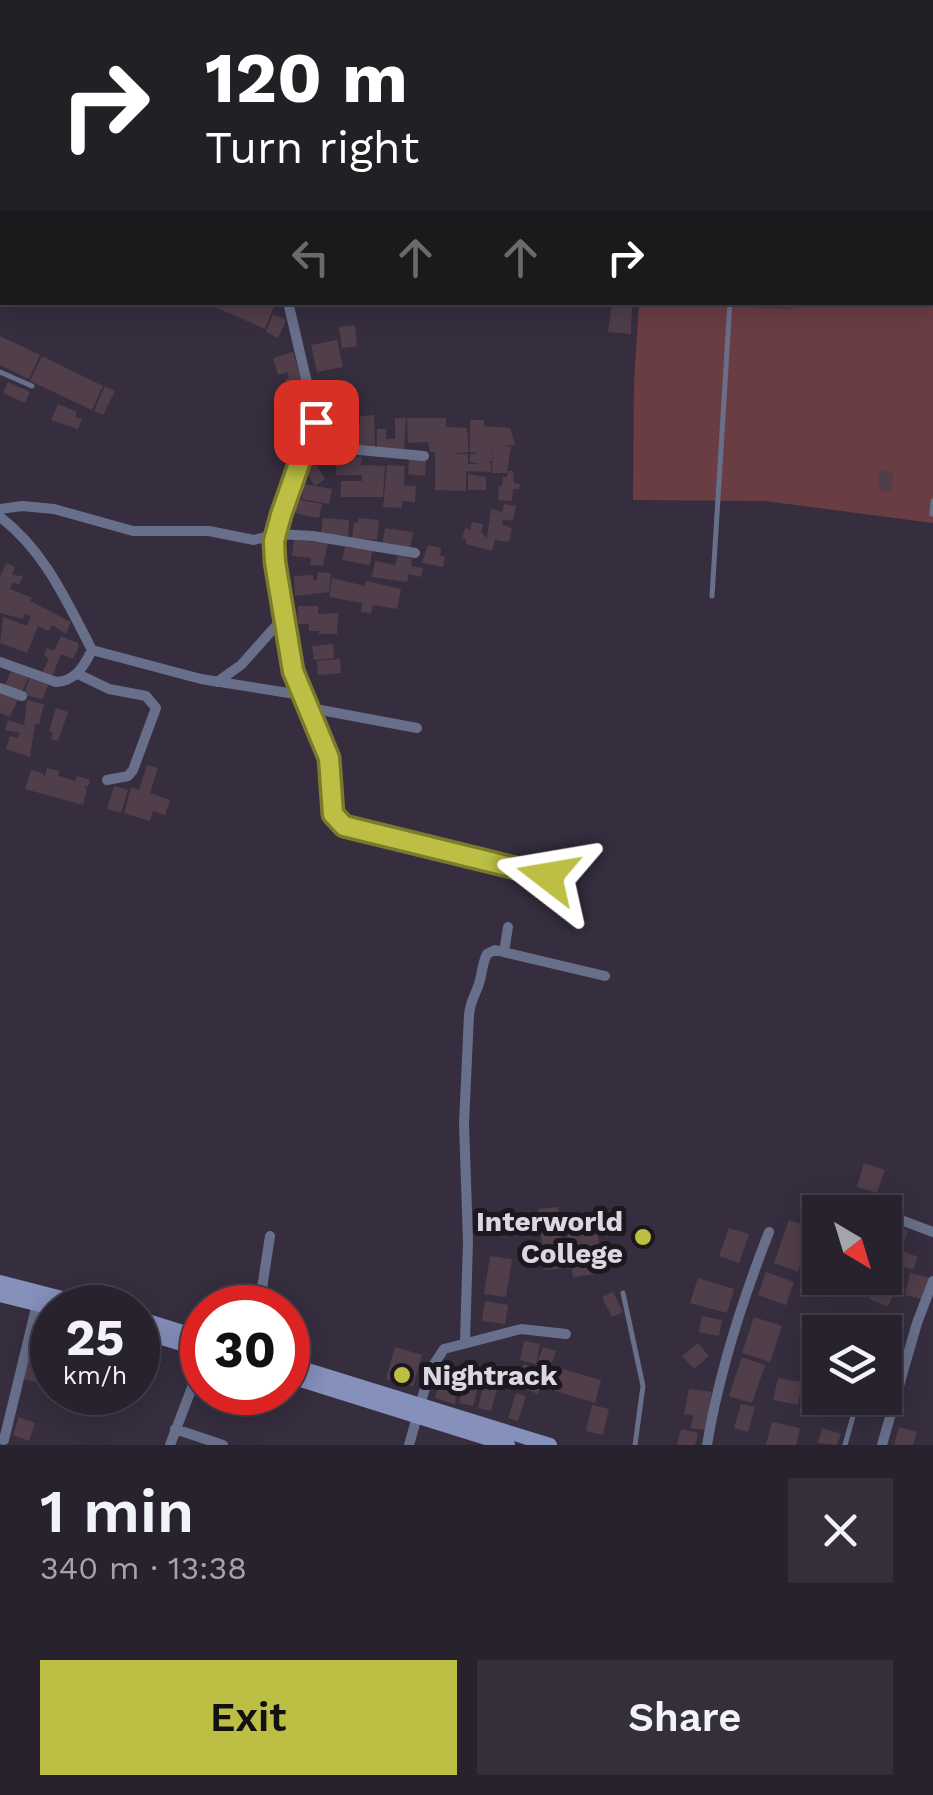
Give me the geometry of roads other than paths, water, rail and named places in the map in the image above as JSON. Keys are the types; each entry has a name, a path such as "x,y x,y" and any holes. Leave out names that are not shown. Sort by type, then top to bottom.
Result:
{"main road":[{"path":"0,1282 10,1293"},
{"path":"310,1376 549,1445"},
{"path":"421,1410 508,1445"}],"street":[{"path":"289,305 316,422 327,446"},
{"path":"424,456 327,446 307,452 301,458 277,534 275,562 283,618 302,695 329,758 333,814 344,826 548,876"},
{"path":"0,509 54,509 133,531 209,531 254,540 277,534 415,553"},
{"path":"0,517 28,542 53,576 92,650 216,682 302,695"},
{"path":"216,682 241,665 283,618"},
{"path":"0,662 66,682 78,674 92,650"},
{"path":"78,674 110,688 146,696 156,708 133,770 128,776 107,780"},
{"path":"0,688 22,696"},
{"path":"310,708 418,728"},
{"path":"504,952 508,927"},
{"path":"465,1342 468,1241 464,1124 469,1015 487,954 494,950 605,976"},
{"path":"902,1220 933,1232"},
{"path":"707,1445 724,1368 769,1232"},
{"path":"263,1285 270,1236"},
{"path":"882,1445 933,1281"},
{"path":"409,1445 435,1358 444,1349 521,1329 566,1334"},
{"path":"0,1439 4,1440 30,1355"},
{"path":"170,1445 180,1415"},
{"path":"175,1428 223,1445"}],"lane":[{"path":"712,596 730,305"},
{"path":"0,372 32,386"},
{"path":"932,514 933,501"},
{"path":"624,1293 643,1386 636,1445"},
{"path":"844,1445 853,1415"}],"place":[{"name":"Interworld College","path":"643,1237"},
{"name":"Nightrack","path":"402,1375"}]}
